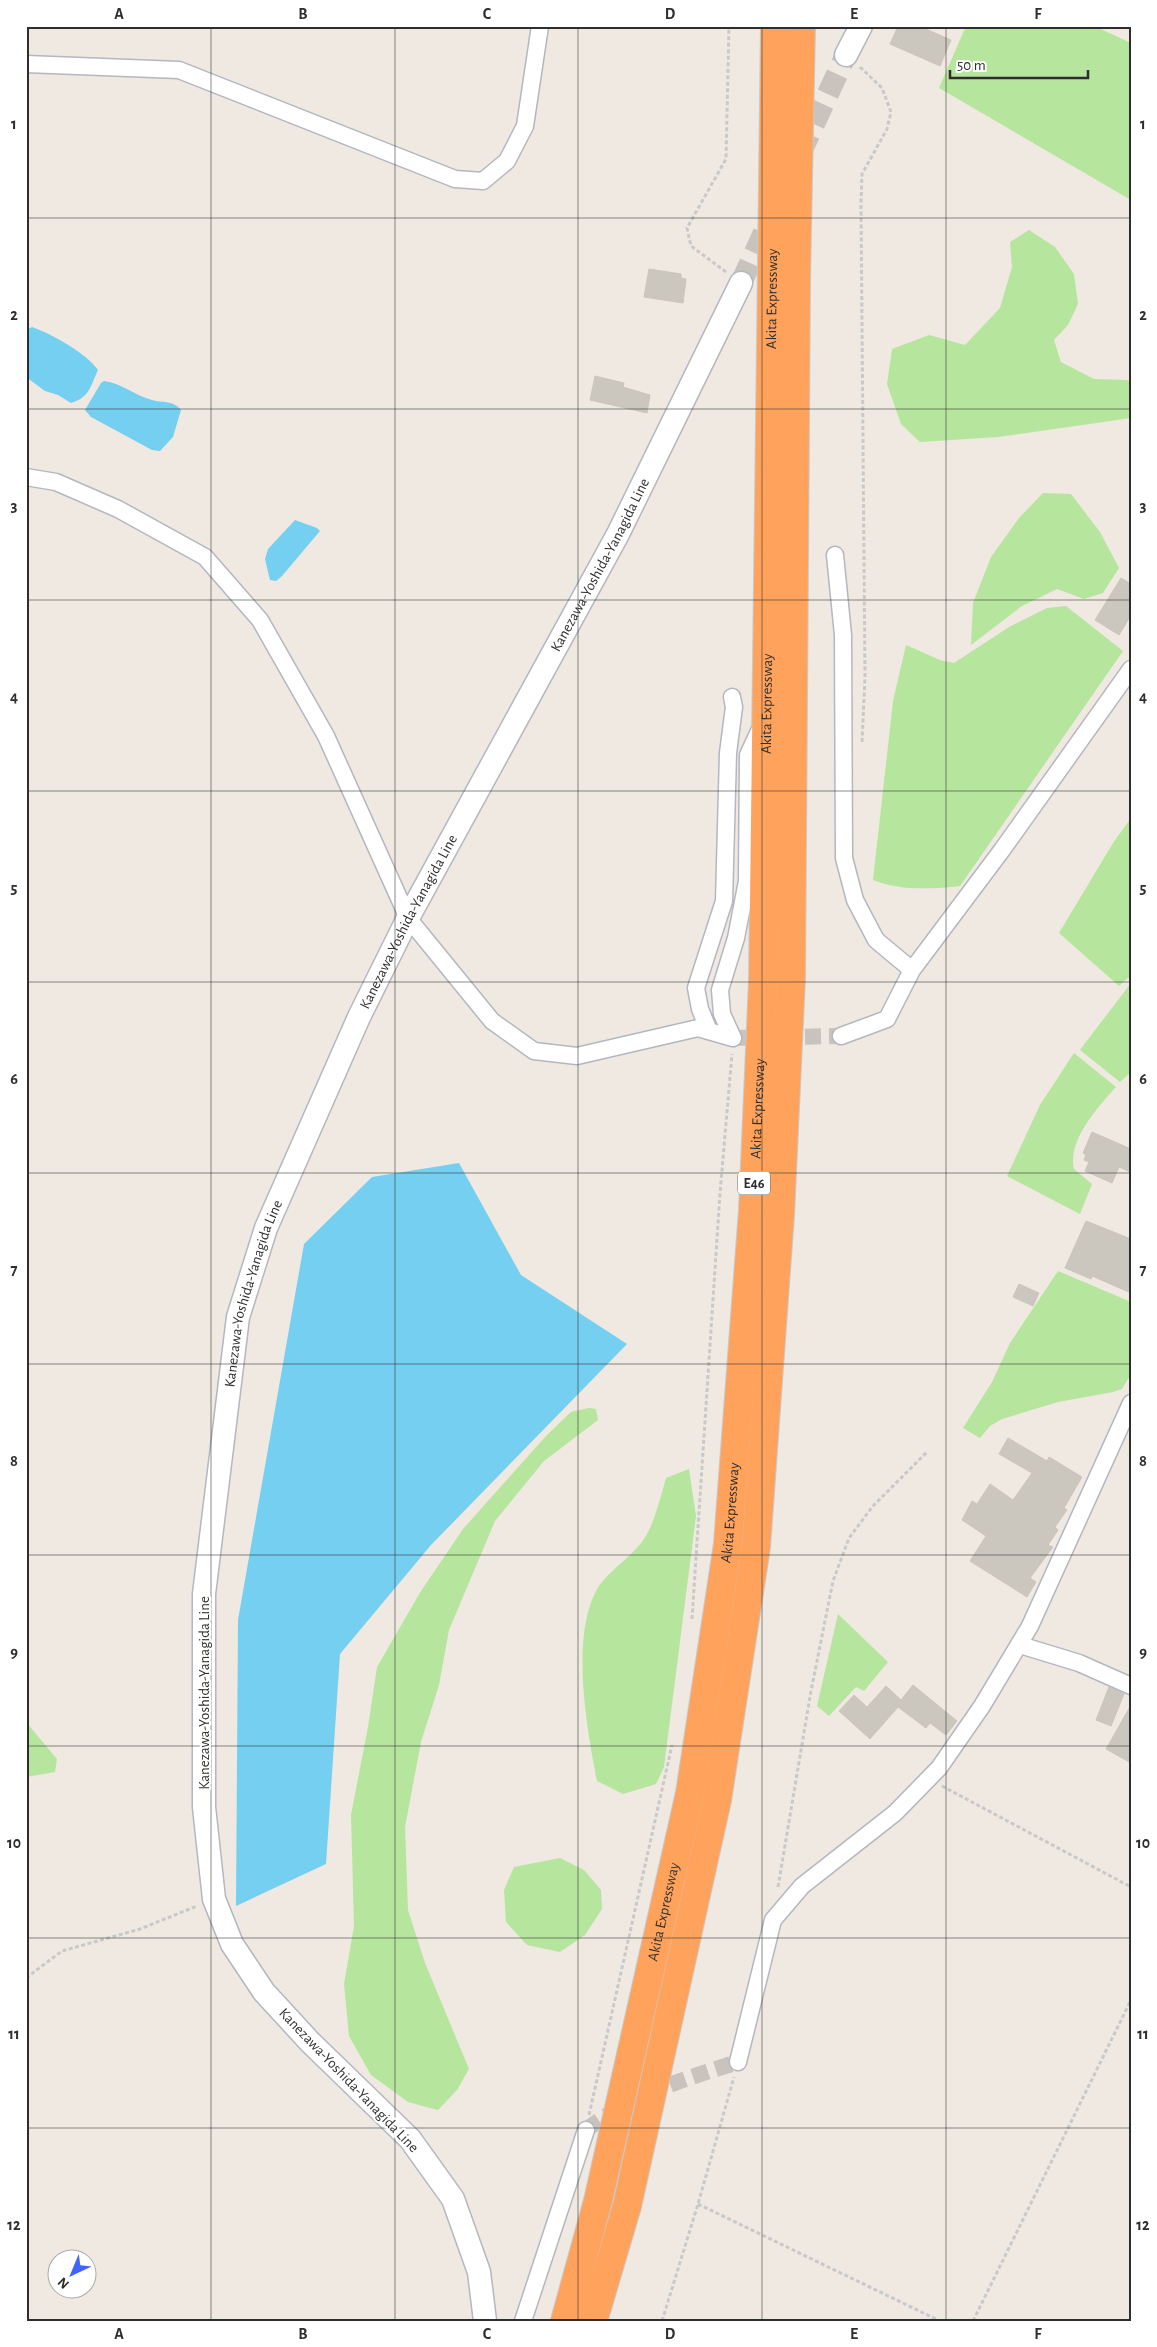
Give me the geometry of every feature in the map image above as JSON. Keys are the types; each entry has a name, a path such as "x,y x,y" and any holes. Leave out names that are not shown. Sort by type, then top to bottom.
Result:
{"highway":[{"name":"Akita Expressway","path":"564,2321 598,2201 690,1793 728,1544 754,1190 763,981 775,26"},
{"name":"Akita Expressway","path":"593,2321 627,2206 716,1800 756,1547 780,1216 791,978 796,280 801,26"}],"main road":[{"path":"846,55 861,26"},
{"name":"Kanezawa-Yoshida-Yanagida Line","path":"484,2321 479,2272 453,2200 410,2139 310,2042 264,1992 232,1944 214,1899 204,1807 204,1594 238,1317 266,1228 360,1016 408,918 618,534 741,283"}],"street":[{"path":"26,64 179,70 455,179 483,181 507,161 525,126 540,26"},
{"path":"26,477 56,482 118,509 205,557 260,620 326,736 408,918 492,1021 534,1050 577,1056 698,1028 733,1038"},
{"path":"835,555 843,635 844,858 855,900 876,940 912,970"},
{"path":"841,1036 887,1019 912,970 1002,850 1131,669"},
{"path":"709,1031 700,1009 696,988 724,901 728,752 734,707 732,697"},
{"path":"733,1038 722,1014 720,990 736,938 747,881 748,755 766,716"},
{"path":"738,2062 773,1920 802,1886 895,1814 928,1779 971,1721 1020,1645 1131,1403"},
{"path":"1020,1645 1079,1663 1131,1686"},
{"path":"523,2321 586,2130"}],"path":[{"path":"729,26 726,159 687,228 691,246 741,283"},
{"path":"846,55 882,88 891,112 887,129 862,174 865,677 862,745"},
{"path":"691,1626 720,1193 733,1038"},
{"path":"773,1920 811,1691 833,1581 849,1538 860,1522 873,1506 928,1451"},
{"path":"586,2130 674,1739"},
{"path":"928,1779 1131,1887"},
{"path":"26,1978 62,1951 140,1929 214,1899"},
{"path":"974,2321 1131,2000"},
{"path":"662,2321 698,2204 738,2062"},
{"path":"698,2204 940,2321"}],"green space":[{"path":"966,26 1094,26 1131,43 1131,200 939,88"},
{"path":"1029,230 1055,247 1074,274 1078,304 1068,325 1054,340 1061,362 1094,379 1127,380 1131,382 1131,418 998,437 920,442 901,424 887,384 892,349 929,335 965,345 1000,308 1012,267 1010,242"},
{"path":"1043,493 1071,494 1100,532 1119,568 1103,593 1084,599 1057,589 1022,606 971,645 973,603 991,557 1019,518"},
{"path":"1066,606 1123,651 960,886 905,888 873,880 893,701 906,645 940,660 954,663 1009,627 1047,608"},
{"path":"1131,818 1131,975 1119,986 1059,933 1113,843"},
{"path":"1131,983 1131,1072 1120,1082 1080,1050"},
{"path":"1074,1053 1116,1087 1086,1124 1075,1147 1074,1169 1092,1184 1080,1214 1007,1176 1040,1105"},
{"path":"1058,1271 1131,1302 1131,1374 1122,1389 1058,1402 1002,1419 990,1426 980,1438 963,1428 992,1382 1010,1343"},
{"path":"589,1408 596,1409 598,1420 544,1461 495,1521 449,1630 439,1685 421,1742 405,1827 408,1910 425,1963 469,2069 457,2090 438,2110 408,2102 371,2075 349,2036 344,1984 354,1926 351,1815 368,1727 377,1667 421,1591 463,1529 546,1436 571,1412"},
{"path":"689,1469 696,1516 664,1767 656,1784 623,1794 597,1781 585,1710 582,1658 584,1632 589,1609 597,1589 613,1570 633,1552 648,1533 666,1478"},
{"path":"838,1614 888,1662 864,1691 856,1687 829,1716 817,1706"},
{"path":"26,1722 57,1759 55,1772 26,1777"},
{"path":"560,1858 584,1870 601,1890 602,1909 585,1935 560,1952 527,1945 506,1922 504,1890 514,1867"}],"water":[{"path":"32,327 68,345 85,357 98,370 89,391 82,398 71,403 58,395 45,391 26,377 26,330"},
{"path":"104,381 116,384 146,398 171,403 181,410 173,437 160,451 152,450 91,417 85,410"},
{"path":"295,520 317,528 320,531 282,576 276,581 270,580 265,559 268,549"},
{"path":"459,1163 521,1275 627,1344 431,1545 340,1654 326,1864 236,1906 238,1620 304,1244 372,1177"}],"building":[{"path":"898,26 919,26 951,40 940,66 890,44"},
{"path":"649,269 681,274 681,278 686,279 683,303 644,297"},
{"path":"595,376 624,383 623,387 650,395 647,413 590,400"},
{"path":"1121,578 1131,584 1131,615 1119,635 1095,620"},
{"path":"1092,1132 1131,1149 1131,1172 1119,1167 1112,1183 1085,1171 1089,1162 1084,1160 1086,1155 1083,1153"},
{"path":"1086,1221 1131,1239 1131,1293 1092,1276 1091,1279 1065,1268"},
{"path":"1019,1284 1039,1293 1033,1306 1013,1297"},
{"path":"1008,1438 1047,1461 1049,1457 1082,1477 1064,1508 1067,1510 1055,1527 1058,1530 1048,1545 1053,1547 1030,1578 1036,1582 1027,1597 970,1561 986,1536 962,1520 972,1501 977,1504 990,1484 1013,1500 1032,1473 999,1454"},
{"path":"913,1685 957,1721 946,1735 930,1723 926,1728 898,1707 870,1739 839,1711 854,1695 867,1707 886,1686 901,1700"},
{"path":"1109,1687 1124,1694 1111,1726 1096,1720"},
{"path":"1131,1705 1131,1763 1106,1749"}],"tunnel":[{"path":"800,154 846,55"},
{"path":"741,283 771,217"},
{"path":"733,1038 841,1036"},
{"path":"586,2130 621,2107 659,2089 738,2062"}]}
